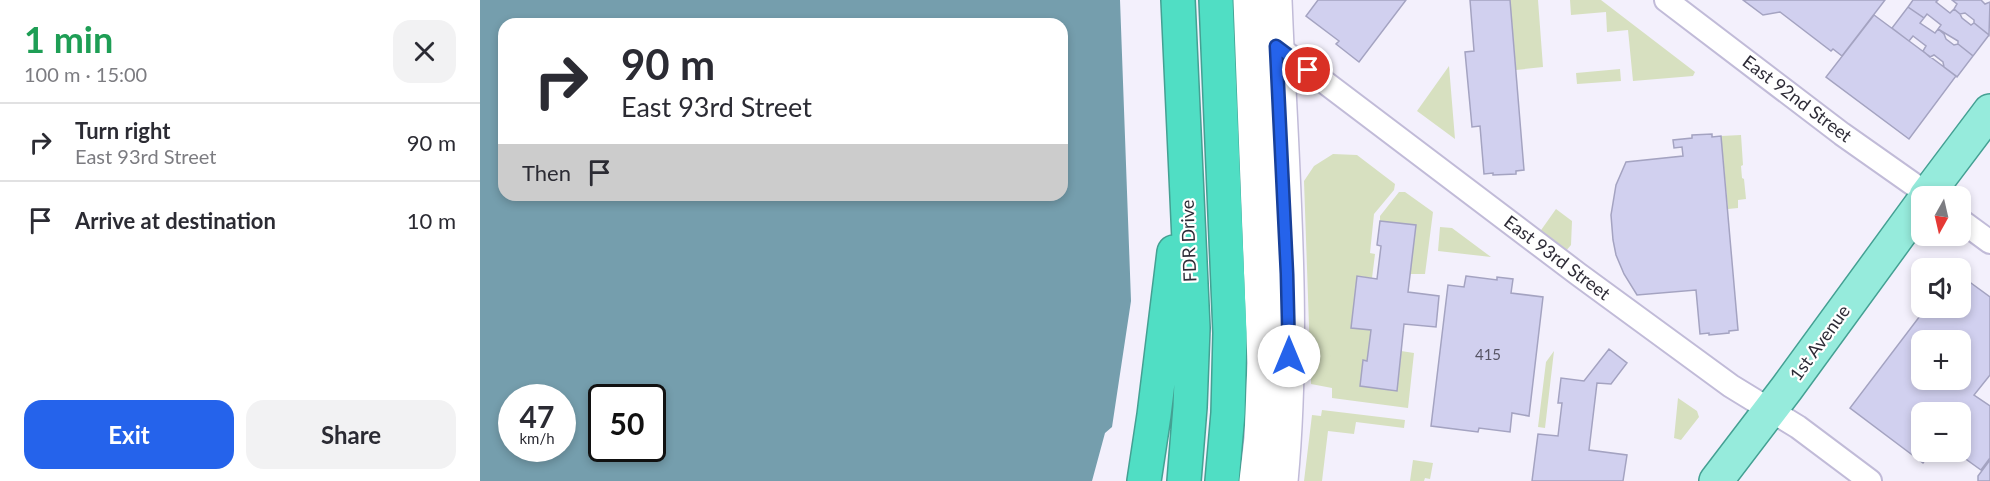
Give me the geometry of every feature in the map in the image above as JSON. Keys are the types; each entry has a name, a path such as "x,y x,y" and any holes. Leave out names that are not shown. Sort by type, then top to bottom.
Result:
{"highway":[{"name":"FDR Drive","path":"1178,0 1192,328 1191,406 1184,481"},
{"name":"FDR Drive","path":"1216,0 1230,333 1228,413 1222,481"},
{"path":"1144,481 1155,415 1166,308 1186,172"}],"main road":[{"path":"1275,0 1289,318 1288,399 1281,481"},
{"path":"1250,13 1264,363 1261,439 1256,481"},
{"name":"1st Avenue","path":"1935,186 1990,111"},
{"name":"1st Avenue","path":"1716,481 1911,218"}],"street":[{"name":"East 92nd Street","path":"1666,0 1911,187"},
{"name":"East 93rd Street","path":"1250,13 1276,46 1587,281 1731,386 1807,433 1870,481"},
{"path":"1971,228 1990,242"}],"green space":[{"path":"1510,0 1538,0 1543,67 1516,70"},
{"path":"1570,0 1601,0 1695,72 1693,76 1633,81 1628,30 1607,32 1606,12 1571,15"},
{"path":"1449,66 1455,139 1417,111"},
{"path":"1620,69 1621,81 1577,84 1576,73"},
{"path":"1741,135 1743,165 1741,166 1746,199 1738,200 1738,208 1728,209 1721,136"},
{"path":"1333,154 1357,155 1395,184 1394,190 1374,214 1370,253 1375,254 1372,278 1358,276 1352,328 1371,330 1367,361 1363,360 1361,386 1396,390 1401,351 1414,353 1408,408 1332,398 1332,388 1311,384 1304,181 1314,166"},
{"path":"1399,192 1405,192 1433,212 1425,274 1410,274 1416,225 1380,221 1380,216"},
{"path":"1556,209 1572,221 1571,245 1565,252 1539,233"},
{"path":"1440,227 1452,228 1491,257 1438,251"},
{"path":"1554,351 1545,428 1538,427 1546,362"},
{"path":"1678,398 1697,411 1699,417 1681,440 1674,438"},
{"path":"1322,410 1405,420 1404,428 1356,422 1354,434 1328,431 1322,481 1304,481 1312,415 1321,416"},
{"path":"1413,460 1433,463 1430,479 1410,481"}],"water":[{"path":"480,0 1120,0 1131,301 1112,427 1105,433 1092,481 480,481"}],"building":[{"path":"1318,0 1406,0 1359,62 1336,44 1339,41 1306,16"},
{"path":"1470,0 1510,0 1524,170 1516,171 1516,174 1484,174 1480,126 1472,127 1465,52 1474,51"},
{"path":"1743,0 1885,0 1842,56 1833,49 1831,51 1780,12 1763,15"},
{"path":"1913,0 1938,0 1936,2 1950,13 1954,9 1971,25 1974,23 1989,35 1973,56 1958,44 1958,41 1938,29 1941,25 1927,14 1924,18 1908,7"},
{"path":"1952,0 1981,0 1985,4 1990,2 1989,35 1965,13 1960,14 1954,9 1957,4"},
{"path":"1908,7 1924,18 1920,23 1935,33 1938,29 1946,39 1954,45 1958,44 1973,56 1957,77 1934,55 1930,57 1923,51 1926,46 1913,36 1909,41 1892,28"},
{"path":"1874,15 1956,76 1909,139 1826,77"},
{"path":"1712,134 1712,137 1721,136 1738,330 1709,335 1709,333 1700,334 1696,290 1637,295 1616,255 1611,215 1616,185 1626,162 1683,156 1682,147 1674,148 1673,140 1692,138 1692,135"},
{"path":"1380,221 1416,225 1408,292 1439,296 1436,327 1404,324 1397,391 1360,386 1363,360 1367,361 1371,330 1351,328 1357,276 1377,279 1381,246 1377,245"},
{"path":"1466,276 1497,280 1497,277 1513,279 1511,293 1543,297 1529,416 1512,413 1510,432 1479,428 1478,432 1431,426 1448,285 1464,287"},
{"path":"1971,283 1990,297 1990,375 1974,395 1990,406 1990,458 1981,470 1970,462 1971,402 1911,402 1911,454 1850,408 1918,318 1971,318"},
{"path":"1609,349 1627,363 1611,384 1597,383 1589,450 1627,455 1623,481 1532,481 1538,434 1558,436 1562,403 1558,403 1561,378 1584,381"},
{"path":"1990,460 1990,481 1978,481 1978,476"}],"route":[{"path":"1289,356 1276,46 1308,70"}]}
